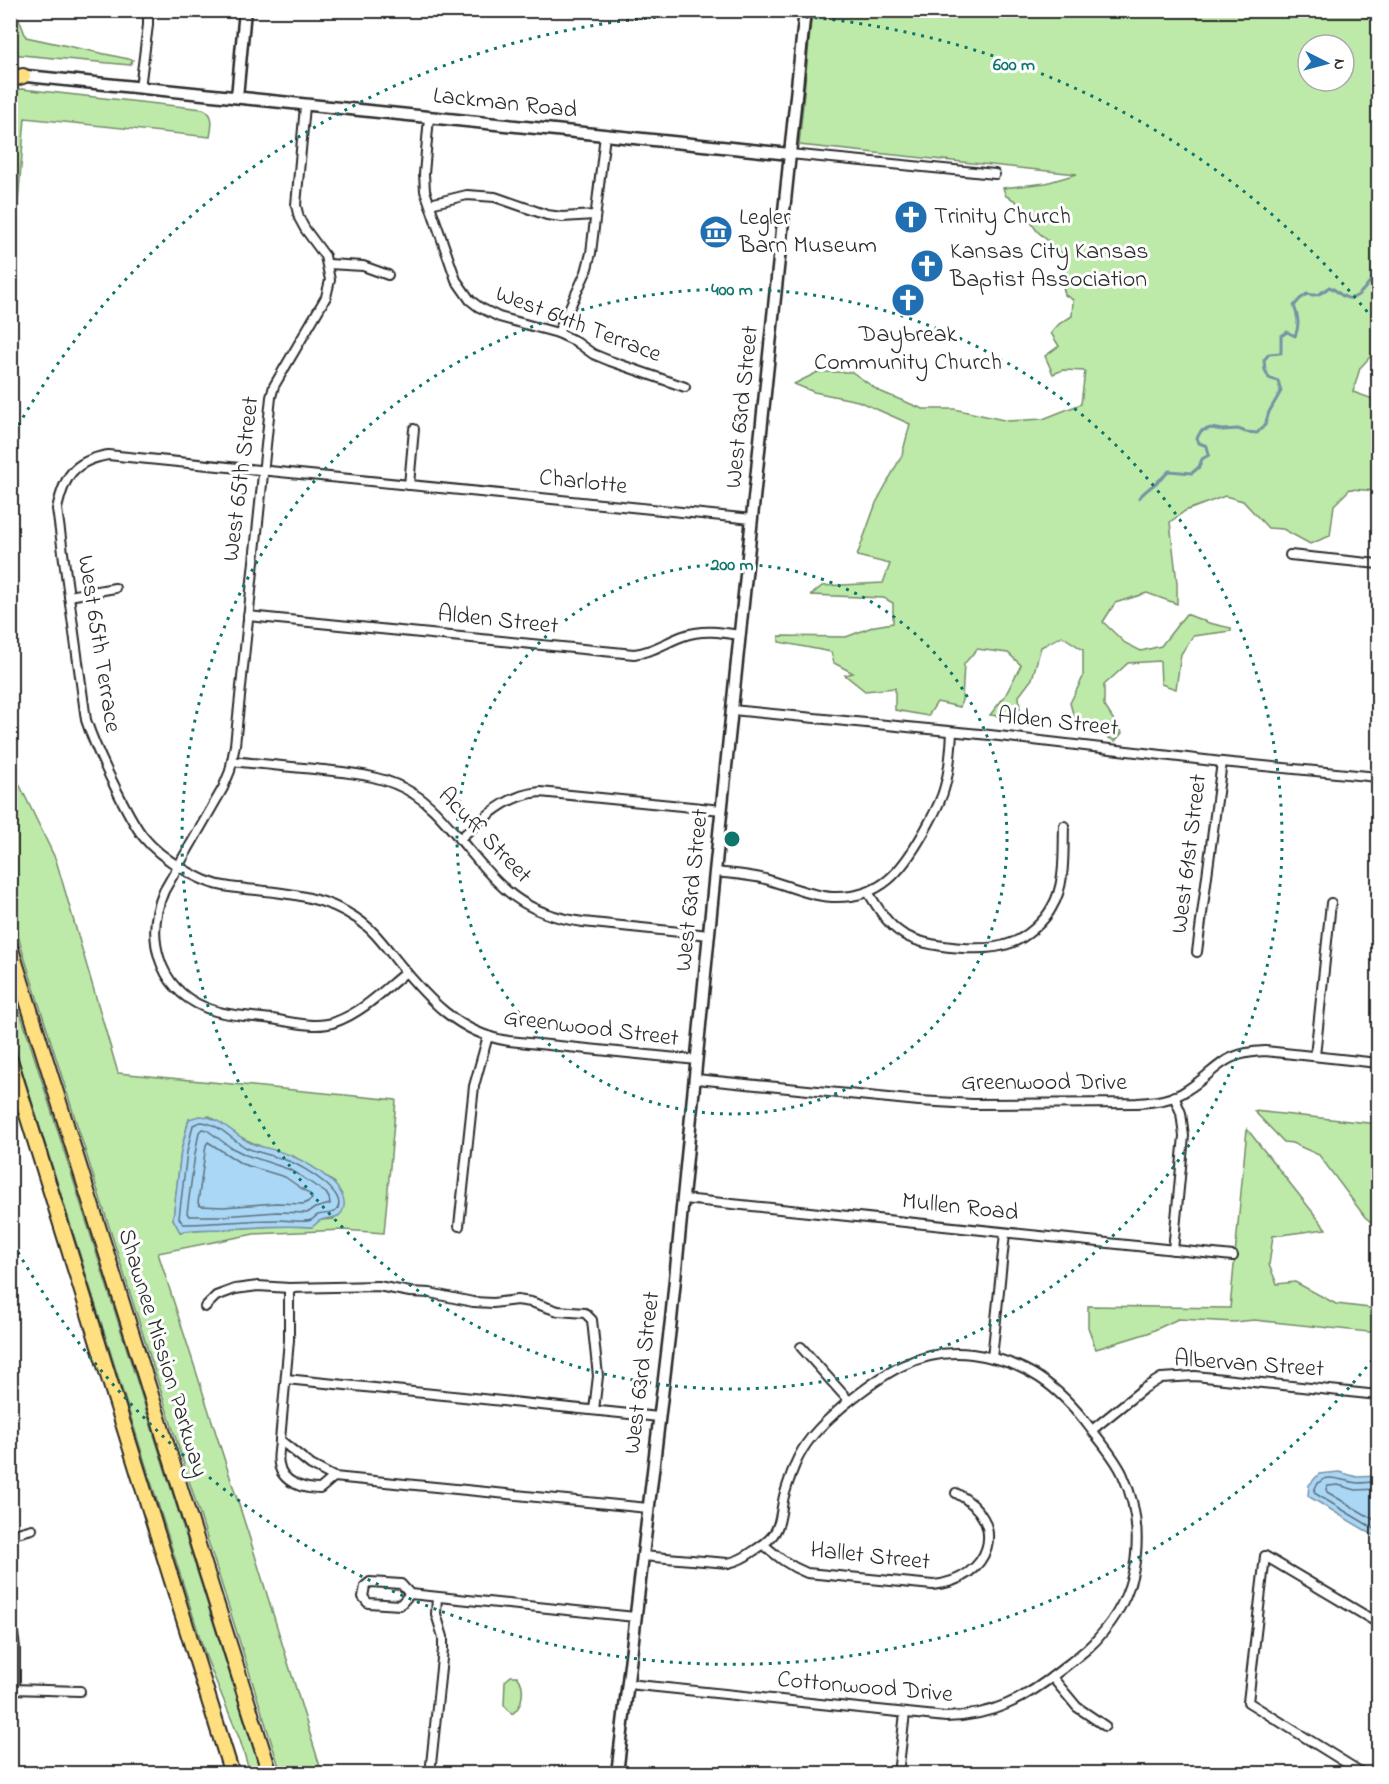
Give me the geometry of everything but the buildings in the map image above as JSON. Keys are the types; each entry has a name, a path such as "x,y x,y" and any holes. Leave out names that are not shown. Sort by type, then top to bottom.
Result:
{"highway":[{"name":"Shawnee Mission Parkway","path":"10,946 270,1773"},
{"path":"10,1060 232,1773"},
{"path":"215,1718 239,1773"}],"street":[{"path":"140,88 148,10"},
{"path":"237,97 244,10"},
{"name":"West 63rd Street","path":"617,1773 684,1199 715,872 805,10"},
{"name":"Lackman Road","path":"15,77 237,97 306,106 995,174"},
{"path":"306,106 296,205 299,218 325,256 327,264 363,266 388,275"},
{"name":"West 64th Terrace","path":"429,117 424,174 425,191 456,280 470,300 499,317 558,333 610,362 685,387"},
{"path":"558,333 586,272 591,253 605,135"},
{"path":"430,204 467,195 495,197 538,213 555,216 595,215"},
{"name":"West 65th Street","path":"178,866 224,788 232,761 271,397 274,386 326,297 330,280 327,264"},
{"path":"409,485 414,429"},
{"name":"Charlotte","path":"82,464 93,458 117,456 752,519"},
{"name":"West 65th Terrace","path":"82,464 72,472 62,487 57,509 86,720 93,742 138,830 161,856 178,866"},
{"path":"1290,555 1378,564"},
{"path":"69,596 116,588"},
{"name":"Alden Street","path":"248,616 634,654 659,648 694,632 740,635"},
{"name":"Alden Street","path":"732,710 1378,777"},
{"path":"715,872 752,876 832,897 856,895 880,886 911,856 937,808 948,771 952,732"},
{"name":"Acuff Street","path":"232,761 350,773 394,783 413,793 431,807 500,886 523,903 543,913 573,921 709,935"},
{"name":"West 61st Street","path":"1197,952 1222,762"},
{"path":"459,839 501,804 526,793 540,792 722,810"},
{"path":"868,892 890,924 914,940 935,945 982,948 1012,943 1029,932 1052,908 1059,891 1062,874 1064,826"},
{"path":"178,866 158,904 155,918 155,943 167,975 177,988 204,1007 234,1014 305,1024 334,1023 356,1012 406,972"},
{"name":"Greenwood Street","path":"178,866 209,882 307,896 346,912 375,934 438,1008 454,1020 488,1036 509,1041 697,1060"},
{"path":"1315,1056 1331,903"},
{"path":"459,1226 474,1086 488,1036"},
{"name":"Greenwood Drive","path":"696,1079 919,1101 973,1104 1137,1103 1160,1101 1185,1092 1220,1062 1249,1052 1378,1063"},
{"path":"1173,1250 1184,1136 1184,1125 1174,1096"},
{"name":"Mullen Road","path":"684,1199 1233,1256"},
{"path":"992,1358 1005,1233"},
{"path":"205,1307 216,1296 235,1288 378,1286 473,1302 493,1303 517,1300 558,1311 585,1313 592,1320 598,1376 594,1410"},
{"path":"289,1288 289,1340 279,1465 285,1477 307,1489 320,1489 334,1477"},
{"path":"801,1347 849,1401"},
{"path":"642,1556 728,1563 740,1560 764,1545 775,1533 798,1456 819,1428 882,1376 901,1365 922,1358 961,1354 992,1358 1023,1368 1042,1378 1072,1405 1092,1430"},
{"name":"Albervan Street","path":"1092,1430 1143,1389 1161,1378 1195,1376 1378,1395"},
{"path":"286,1379 659,1417"},
{"name":"Cottonwood Drive","path":"628,1684 946,1717 985,1713 1023,1697 1093,1644 1118,1612 1132,1577 1137,1530 1132,1501 1122,1473 1092,1430"},
{"path":"280,1440 310,1465 334,1477 648,1508"},
{"name":"Hallet Street","path":"764,1545 783,1562 807,1572 933,1585 946,1584 960,1579 975,1568 985,1553 988,1543 986,1521 978,1509 957,1493"},
{"path":"10,1535 32,1529"},
{"path":"1364,1773 1248,1702 1266,1556 1378,1623"},
{"path":"410,1594 400,1605 368,1603 363,1597 365,1586 370,1582 401,1584 410,1594 635,1617"},
{"path":"430,1773 443,1649 443,1638 436,1614 437,1597"},
{"path":"10,1614 15,1647 13,1689 80,1691"},
{"path":"1052,1677 1077,1707 1105,1726"},
{"path":"898,1773 905,1713"}],"green space":[{"path":"10,11 16,11 26,37 133,60 130,65 11,54"},
{"path":"812,11 1378,11 1378,348 1360,368 1353,392 1376,400 1378,407 1378,491 1350,489 1334,505 1330,536 1310,544 1283,529 1268,528 1243,501 1225,496 1185,511 1170,522 1177,604 1147,593 1115,603 1103,622 1125,643 1141,651 1161,646 1186,614 1231,628 1231,631 1193,636 1181,654 1176,689 1161,684 1160,661 1128,663 1104,685 1104,705 1122,733 1115,741 1075,721 1070,703 1083,677 1083,650 1062,636 1041,647 1032,679 1019,696 1020,712 998,716 990,715 1005,696 1021,665 1008,653 977,649 964,664 960,707 937,702 928,716 895,710 895,688 865,691 845,675 853,673 834,663 831,652 779,642 779,636 846,637 875,626 893,623 893,603 884,598 811,595 822,586 883,583 890,564 857,556 876,503 902,455 910,424 858,401 814,392 794,384 818,372 852,372 879,391 923,409 954,409 1008,421 1043,419 1081,404 1085,371 1063,370 1053,374 1045,356 1059,346 1051,333 1059,324 1072,316 1073,300 1065,295 1062,282 1067,258 1037,231 1016,201 1006,196 1003,188 1046,183 1077,174 799,145"},
{"path":"22,89 203,109 211,117 210,137 25,118 11,273 11,90"},
{"path":"10,765 56,860 118,1073 396,1100 384,1233 343,1230 254,1234 158,1253 322,1773 281,1773 11,911","holes":["210,1116 238,1136 264,1148 293,1156 335,1183 334,1219 320,1220 312,1227 270,1226 180,1232 173,1219 181,1151 189,1119"]},
{"path":"10,980 261,1773 250,1773 240,1740 206,1657 11,1035"},
{"path":"1254,1111 1378,1124 1378,1228 1365,1217 1319,1155 1292,1143 1284,1142"},
{"path":"1247,1129 1326,1229 1273,1236 1269,1265 1277,1284 1295,1282 1336,1304 1378,1309 1378,1333 1254,1320 1234,1322 1178,1319 1148,1333 1096,1349 1088,1327 1088,1306 1230,1308"},
{"path":"511,1676 517,1676 522,1685 521,1702 512,1714 504,1705 505,1681"}],"water":[{"path":"199,1116 220,1122 251,1143 289,1155 318,1170 340,1191 344,1206 341,1214 319,1221 312,1227 270,1226 180,1232 173,1219 181,1151 189,1119"},
{"path":"1339,1472 1357,1477 1378,1476 1378,1538 1308,1496 1309,1485 1319,1474"}],"waterway":[{"path":"1139,498 1169,471 1192,473 1199,467 1202,459 1209,455 1207,446 1199,443 1197,438 1201,431 1211,428 1238,429 1257,433 1265,425 1269,412 1281,391 1278,381 1269,378 1264,360 1269,354 1281,353 1281,336 1287,332 1295,336 1298,321 1294,306 1300,299 1307,294 1319,294 1329,287 1345,297 1355,297 1378,273"}],"place":[{"name":"Trinity Church","path":"911,217"},
{"name":"Legler Barn Museum","path":"716,232"},
{"name":"Kansas City Kansas Baptist Association","path":"927,266"},
{"name":"Daybreak Community Church","path":"908,300"}]}
